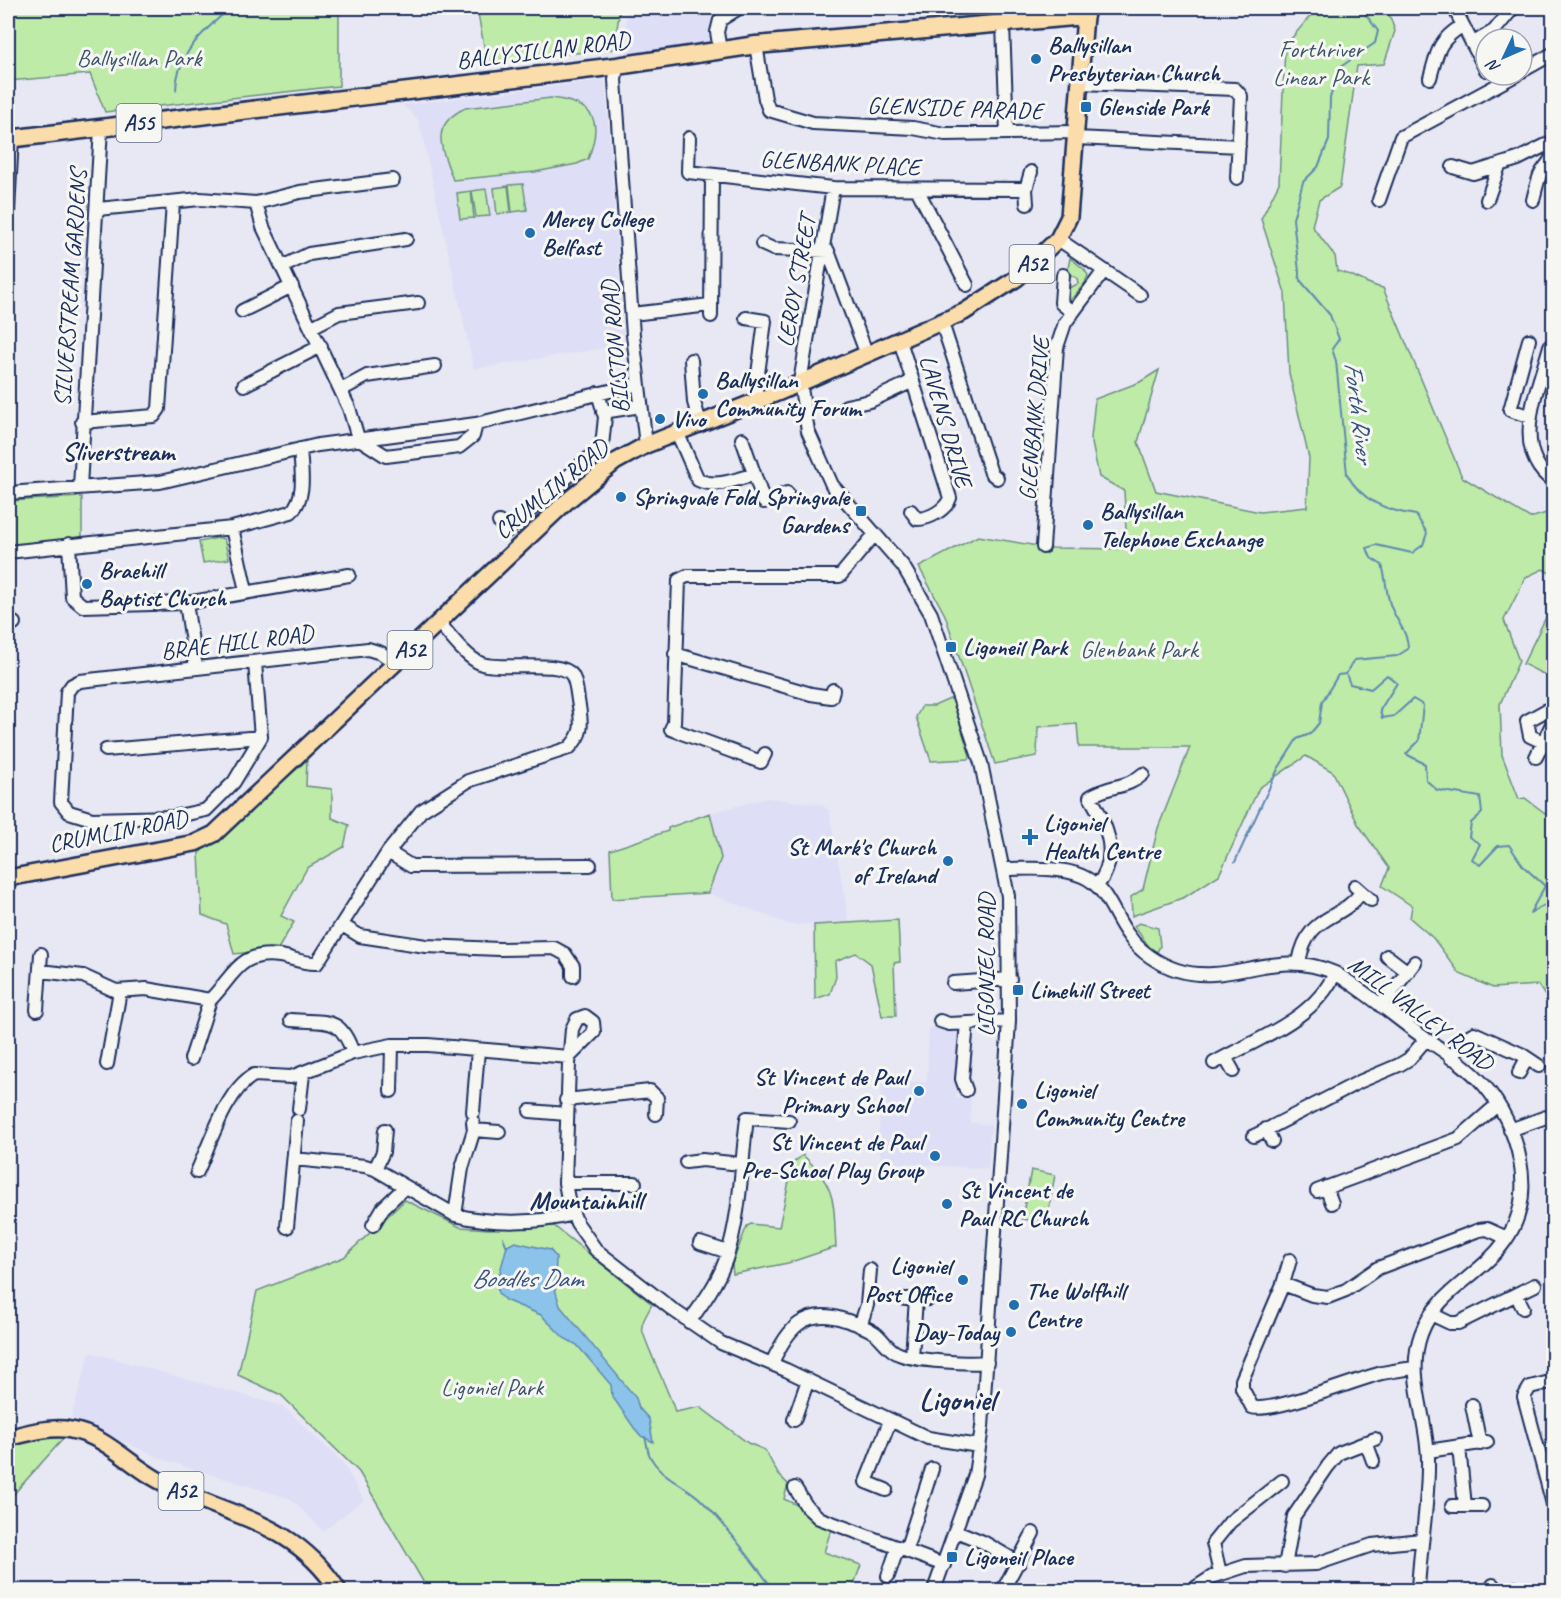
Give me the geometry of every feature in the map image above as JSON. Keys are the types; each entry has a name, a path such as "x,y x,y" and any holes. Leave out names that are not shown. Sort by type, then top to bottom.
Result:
{"highway":[{"name":"BALLYSILLAN ROAD","path":"10,138 617,66 756,45 1003,24 1086,12"}],"main road":[{"name":"CRUMLIN ROAD","path":"8,878 195,843 214,834 566,502 615,462 646,445 942,323 1010,284 1058,239 1069,217 1086,12"},
{"name":"A52","path":"8,1438 47,1430 71,1430 86,1435 158,1480 271,1528 312,1557 338,1590"}],"street":[{"path":"720,50 717,32 720,20 739,8"},
{"path":"1454,8 1474,48"},
{"path":"1472,44 1494,31 1513,8"},
{"path":"1003,24 1007,133"},
{"path":"1430,78 1441,43 1448,34 1462,26"},
{"name":"GLENSIDE PARADE","path":"756,45 769,110 813,123 913,128 945,134 1077,135"},
{"path":"1534,64 1554,53"},
{"name":"BILSTON ROAD","path":"617,66 615,90 638,384 646,445"},
{"path":"1080,83 1235,89 1241,96 1238,178"},
{"path":"1379,200 1401,137 1481,87"},
{"name":"SILVERSTREAM GARDENS","path":"80,487 101,128"},
{"path":"1077,135 1239,146"},
{"path":"8,210 10,138"},
{"name":"GLENBANK PLACE","path":"689,138 688,172 833,188 1026,189"},
{"path":"1453,167 1473,173 1499,166 1551,143 1553,154 1551,162 1539,177 1533,200"},
{"path":"1487,201 1499,166"},
{"path":"1027,204 1026,189 1031,172"},
{"path":"633,314 710,310 712,175"},
{"path":"98,209 200,199 256,203 300,192 393,180"},
{"name":"LEROY STREET","path":"800,382 833,188"},
{"path":"917,189 967,285"},
{"path":"82,422 154,416 159,409 172,203"},
{"path":"256,203 263,227 341,390 358,438 386,456 459,447 473,436 476,424"},
{"path":"282,267 309,254 406,239"},
{"path":"1058,239 1103,272 1140,295"},
{"path":"762,244 773,249 822,250 831,255 867,355"},
{"name":"GLENBANK DRIVE","path":"1043,547 1057,347 1065,322 1103,272"},
{"path":"1066,278 1061,303 1072,312"},
{"path":"242,311 292,285"},
{"path":"312,327 339,313 418,303"},
{"path":"746,318 765,321 756,389 757,401"},
{"path":"942,323 991,473 996,478"},
{"path":"1529,340 1510,410 1532,417"},
{"name":"LAVENS DRIVE","path":"900,341 955,498 927,519 917,519 911,511"},
{"path":"244,385 321,346"},
{"path":"1550,346 1528,434 1531,452 1539,467 1554,482"},
{"path":"691,360 694,402 700,423"},
{"path":"341,390 367,376 435,366"},
{"path":"846,406 870,401 913,381"},
{"name":"LIGONIEL ROAD","path":"800,382 801,401 808,431 823,468 837,491 907,572 931,614 981,763 1005,869 1008,896 1009,1021 987,1362 979,1446 975,1475 934,1590"},
{"path":"8,493 160,482 300,449 358,438 476,424 638,384"},
{"path":"499,522 507,531 602,446 605,436 603,412 598,393"},
{"path":"603,412 641,406"},
{"path":"677,432 698,480 705,483 724,483 752,475"},
{"path":"742,439 752,462 752,475 764,502 787,493"},
{"path":"8,552 232,528 291,512 298,506 301,497 300,449"},
{"path":"232,528 246,591"},
{"path":"765,754 761,762 671,729 674,718 677,584 679,580 687,576 840,576 875,534"},
{"path":"69,544 72,597 83,606 186,603 349,575"},
{"path":"186,603 196,668"},
{"path":"191,1059 210,1000 233,971 250,958 262,955 317,963 388,852 421,811 468,781 569,748 581,736 582,724 574,677 567,669 550,666 505,668 480,663 439,623"},
{"name":"BRAE HILL ROAD","path":"261,737 234,782 206,810 173,817 92,819 69,812 61,802 67,692 72,685 80,681 368,649 381,653 396,663"},
{"path":"675,654 812,694 831,698 833,690"},
{"path":"106,750 261,737 255,663"},
{"path":"1543,742 1530,736 1527,721 1554,706"},
{"path":"1536,757 1554,720"},
{"path":"1005,869 1081,875 1097,886 1106,873 1110,861 1108,838 1100,814 1090,797 1105,788 1132,784 1143,774"},
{"path":"388,852 411,866 590,865"},
{"name":"MILL VALLEY ROAD","path":"1097,886 1130,938 1145,953 1178,970 1215,973 1264,964 1299,962 1335,973 1474,1075 1497,1105 1510,1130 1518,1152 1522,1198 1516,1221 1508,1238 1489,1261 1446,1294 1431,1314 1421,1333 1415,1368 1428,1451 1427,1502 1418,1590"},
{"path":"1299,962 1301,949 1313,928 1362,893"},
{"path":"342,925 360,936 426,946 499,949 554,948 569,960 573,966 573,976"},
{"path":"37,1010 41,954"},
{"path":"1381,1006 1411,967 1387,956"},
{"path":"41,971 83,976 110,989 120,991 146,989 210,1000"},
{"path":"1233,1071 1219,1060 1308,1010 1324,994 1335,973"},
{"path":"953,983 1010,978"},
{"path":"107,1064 120,991"},
{"path":"291,1020 336,1025 345,1032 353,1053"},
{"path":"940,1021 949,1024 1009,1021"},
{"path":"966,1090 962,1079 967,1023"},
{"path":"1452,1058 1467,1037 1474,1033 1539,1066"},
{"path":"1254,1136 1269,1135 1359,1082 1400,1065 1409,1059 1426,1039"},
{"path":"391,1090 392,1045"},
{"path":"197,1172 225,1110 248,1079 260,1075 291,1077 353,1053 392,1045 428,1045 569,1057 565,1183 573,1214 581,1231 596,1250 689,1322 721,1343 772,1363 938,1441 979,1446"},
{"path":"455,1215 462,1168 474,1121 478,1050"},
{"path":"1519,1073 1527,1058"},
{"path":"287,1227 303,1074"},
{"path":"566,1100 650,1091 657,1098 656,1114"},
{"path":"1332,1203 1322,1189 1458,1139 1497,1105"},
{"path":"530,1111 566,1114"},
{"path":"1510,1130 1546,1117"},
{"path":"689,1322 717,1278 728,1252 735,1220 747,1118 789,1121"},
{"path":"474,1121 499,1132"},
{"path":"375,1169 383,1152 385,1130"},
{"path":"294,1159 375,1169 455,1215 480,1220 544,1220 573,1214"},
{"path":"686,1162 702,1160 741,1164"},
{"path":"565,1183 635,1183"},
{"path":"373,1225 383,1208 405,1188"},
{"path":"1283,1284 1328,1297 1346,1290 1378,1268 1460,1236 1487,1229 1508,1238"},
{"path":"700,1243 728,1252"},
{"path":"1290,1260 1283,1284 1242,1380 1242,1388 1252,1407 1257,1409 1280,1404 1381,1374 1415,1368"},
{"path":"861,1326 867,1305 870,1270"},
{"path":"1431,1314 1450,1323 1458,1323 1535,1285"},
{"path":"1516,1294 1523,1308"},
{"path":"912,1357 910,1299 929,1299"},
{"path":"772,1363 784,1337 805,1320 830,1316 861,1326 874,1333 889,1349 912,1357 987,1362"},
{"path":"794,1420 808,1380"},
{"path":"1554,1381 1530,1387 1524,1396 1554,1508"},
{"path":"1428,1451 1483,1443 1472,1405"},
{"path":"886,1490 866,1482 890,1420"},
{"path":"1285,1566 1294,1516 1339,1453 1370,1441 1372,1461"},
{"path":"1459,1447 1465,1506"},
{"path":"888,1576 926,1502 932,1470"},
{"path":"1220,1573 1214,1543 1230,1522 1282,1481"},
{"path":"795,1488 807,1507 819,1518 944,1565"},
{"path":"1452,1506 1482,1506"},
{"path":"956,1531 983,1542 1019,1563"},
{"path":"1003,1590 1033,1533"},
{"path":"1192,1590 1220,1573 1256,1564 1285,1566 1328,1561 1384,1543 1422,1540"}],"shaded area":[{"path":"627,8 712,8 709,41 703,45 639,56 626,55 624,46"},
{"name":"Mercy College Belfast","path":"605,80 624,345 474,369 419,121 403,105"},
{"path":"767,798 820,804 829,810 849,922 790,925 708,893 721,858 710,813"},
{"name":"St Vincent de Paul Primary School","path":"958,1027 962,1031 956,1098 971,1099 970,1123 991,1124 988,1169 881,1162 878,1143 882,1079 927,1082 929,1028"},
{"path":"90,1352 283,1406 342,1462 364,1500 323,1531 291,1499 167,1461 71,1418"}],"green space":[{"name":"Ballysillan Park","path":"8,8 339,8 339,86 105,112 90,74 8,81"},
{"path":"480,8 620,8 614,49 487,62 478,14"},
{"path":"1317,8 1387,8 1395,31 1384,64 1357,66 1340,187 1319,200 1312,226 1335,256 1337,271 1383,288 1462,477 1530,518 1553,511 1553,575 1543,569 1526,577 1504,620 1519,661 1500,704 1502,755 1519,799 1525,798 1553,819 1553,1008 1538,985 1493,988 1460,974 1433,938 1410,918 1412,906 1382,886 1389,868 1358,824 1333,772 1306,756 1259,788 1219,875 1185,897 1132,916 1131,897 1143,889 1158,828 1190,747 1079,747 1077,724 1038,727 1037,756 995,764 945,615 919,567 978,536 1050,548 1127,549 1124,491 1099,477 1091,438 1095,399 1140,382 1159,370 1138,442 1156,491 1260,512 1307,507 1309,458 1289,373 1285,293 1261,219 1279,183 1285,46"},
{"path":"551,98 577,104 591,115 595,133 588,159 577,164 535,172 453,180 441,140 442,131 453,115 465,108"},
{"path":"523,184 527,210 512,212 509,185"},
{"path":"508,186 511,212 497,214 494,188"},
{"path":"486,189 490,216 476,217 472,191"},
{"path":"471,191 474,218 460,219 457,193"},
{"path":"1070,258 1088,275 1085,283 1069,302 1066,300 1066,289 1078,284 1077,278 1067,273"},
{"path":"82,497 82,540 8,549 8,501"},
{"path":"224,539 229,559 203,563 199,542"},
{"path":"1551,607 1554,608 1553,679 1523,664"},
{"path":"952,698 969,759 931,761 916,717 922,706 934,706"},
{"path":"307,760 306,786 332,789 332,818 349,825 344,847 307,868 281,916 294,922 278,949 234,954 226,924 202,915 199,853"},
{"path":"710,813 721,858 708,893 612,899 610,850 668,831 668,828"},
{"path":"898,920 900,962 894,963 896,1016 882,1016 871,964 856,953 835,961 836,977 830,994 815,999 814,925"},
{"path":"1139,923 1158,928 1160,946 1157,952 1150,948 1134,926"},
{"path":"803,1155 822,1178 832,1196 836,1247 788,1263 733,1274 732,1264 747,1226 751,1224 779,1227 793,1163"},
{"path":"1031,1170 1055,1175 1046,1223 1022,1219"},
{"name":"Ligoniel Park","path":"405,1200 460,1227 489,1229 554,1226 652,1304 642,1326 643,1332 675,1412 700,1407 748,1443 765,1450 778,1474 788,1484 784,1499 797,1505 812,1522 831,1530 824,1552 861,1565 852,1590 428,1590 359,1472 281,1395 238,1375 257,1291 344,1257"},
{"path":"71,1430 11,1497 8,1504 8,1438"}],"water":[{"name":"Boodles Dam","path":"515,1242 550,1250 556,1257 555,1289 560,1306 636,1398 639,1408 649,1419 653,1442 639,1435 612,1396 611,1385 577,1345 564,1338 541,1315 505,1300 498,1293 497,1283 507,1246"}],"waterway":[{"path":"176,90 181,65 187,54 202,34 230,8"},
{"name":"Forth River","path":"1346,674 1354,660 1397,656 1408,649 1406,637 1390,604 1382,565 1371,558 1367,548 1376,545 1412,553 1423,545 1427,533 1416,515 1395,511 1367,498 1347,474 1336,361 1332,349 1339,339 1330,315 1300,280 1293,219 1303,182 1318,167 1329,140 1330,98 1339,68 1375,43 1378,31 1361,8"},
{"name":"Forth River","path":"1346,674 1350,684 1371,689 1387,675 1397,683 1380,710 1382,718 1394,716 1413,699 1423,705 1419,741 1406,754 1425,764 1426,780 1437,790 1480,797 1482,813 1471,823 1469,837 1480,844 1472,859 1480,865 1498,846 1509,845 1523,866 1545,886 1530,913 1547,904 1554,906"},
{"path":"1235,862 1278,769 1297,739 1310,734 1319,723 1322,702 1338,675 1346,674"},
{"path":"503,1237 507,1247"},
{"path":"645,1437 653,1462 711,1510 774,1590"}],"place":[{"name":"Ballysillan Presbyterian Church","path":"1036,59"},
{"name":"Glenside Park","path":"1086,107"},
{"name":"Mercy College Belfast","path":"530,233"},
{"name":"Ballysillan Community Forum","path":"703,394"},
{"name":"Vivo","path":"660,419"},
{"name":"Springvale Fold","path":"621,497"},
{"name":"Springvale Gardens","path":"861,511"},
{"name":"Ballysillan Telephone Exchange","path":"1088,525"},
{"name":"Braehill Baptist Church","path":"87,584"},
{"name":"Ligoneil Park","path":"951,647"},
{"name":"Ligoniel Health Centre","path":"1030,837"},
{"name":"St Mark's Church of Ireland","path":"948,861"},
{"name":"Limehill Street","path":"1018,990"},
{"name":"St Vincent de Paul Primary School","path":"919,1091"},
{"name":"Ligoniel Community Centre","path":"1022,1104"},
{"name":"St Vincent de Paul Pre-School Play Group","path":"935,1156"},
{"name":"St Vincent de Paul RC Church","path":"947,1204"},
{"name":"Ligoniel Post Office","path":"963,1280"},
{"name":"The Wolfhill Centre","path":"1014,1305"},
{"name":"Day-Today","path":"1011,1332"},
{"name":"Ligoneil Place","path":"952,1557"}],"district":[{"name":"Sliverstream","path":"118,451"},
{"name":"Mountainhill","path":"586,1200"},
{"name":"Ligoniel","path":"957,1400"}],"park label":[{"name":"Forthriver Linear Park","path":"1321,63"},
{"name":"Glenbank Park","path":"1139,649"}]}
